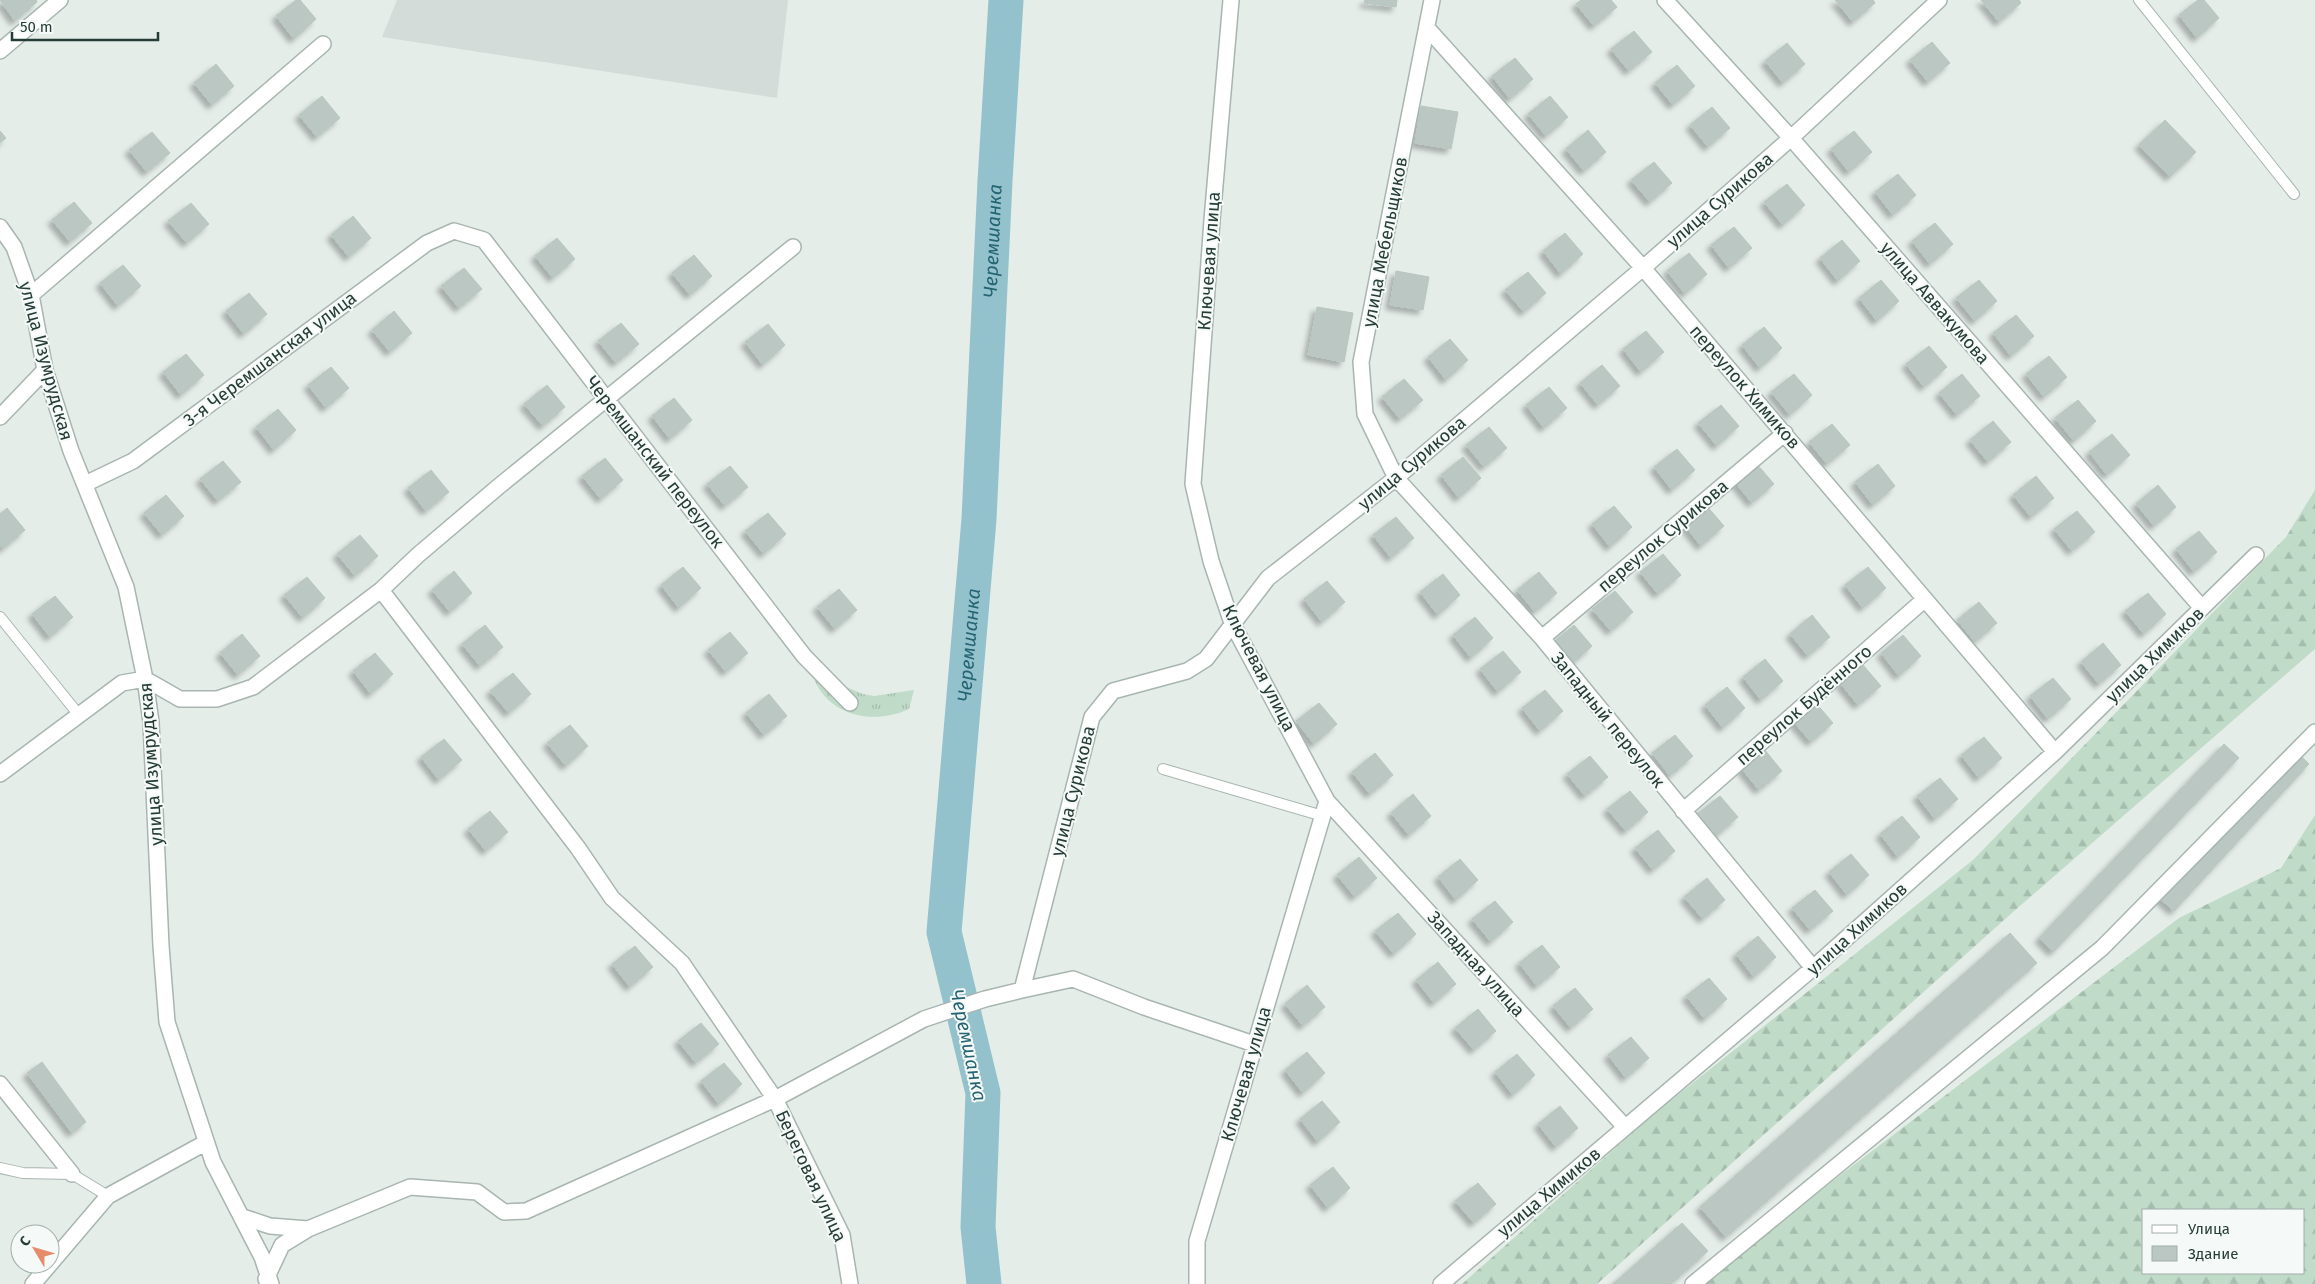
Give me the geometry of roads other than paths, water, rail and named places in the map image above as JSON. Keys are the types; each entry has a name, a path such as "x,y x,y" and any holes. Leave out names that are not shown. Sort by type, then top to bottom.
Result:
{"street":[{"path":"0,50 60,0"},
{"name":"Ключевая улица","path":"1197,1284 1197,1241 1327,801 1232,623 1211,561 1193,484 1212,220 1231,0"},
{"name":"улица Мебельщиков","path":"1396,478 1365,414 1361,362 1428,29 1432,0"},
{"name":"улица Аввакумова","path":"1665,0 1791,138 2202,608"},
{"name":"улица Сурикова","path":"1022,990 1092,717 1113,691 1187,671 1206,659 1268,578 1396,478 1643,268 1791,138 1939,0"},
{"name":"переулок Химиков","path":"1428,29 1643,268 2054,752"},
{"path":"31,295 323,44"},
{"name":"улица Изумрудская","path":"0,227 14,247 31,295 46,370 71,451 126,587 145,679 151,722 161,946 167,1022 205,1143 262,1257 267,1282"},
{"name":"Черемшанский переулок","path":"454,230 484,240 804,656 850,704"},
{"name":"3-я Черемшанская улица","path":"84,484 133,461 427,244 454,230"},
{"path":"0,774 122,683 145,679 180,699 217,699 253,687 381,590 418,555 793,247"},
{"path":"0,417 46,370"},
{"name":"переулок Сурикова","path":"1542,638 1785,433"},
{"name":"Западный переулок","path":"1396,478 1542,638 1813,968"},
{"name":"улица Химиков","path":"1440,1284 1813,968 2054,752 2256,555"},
{"name":"Береговая улица","path":"381,590 578,848 612,898 682,964 775,1099 842,1235 850,1284"},
{"name":"переулок Будённого","path":"1683,811 1926,599"},
{"path":"1693,1284 2102,948 2315,732"},
{"name":"Западная улица","path":"1327,801 1625,1127"},
{"path":"267,1282 282,1245 308,1229 410,1187 477,1192 504,1212 526,1211 775,1099 924,1019 1022,990 1073,979 1144,1007 1254,1044"},
{"path":"0,1084 72,1174"},
{"path":"33,1284 108,1196 205,1143"},
{"path":"243,1217 270,1226 308,1229"}],"lane":[{"path":"2139,0 2294,194"},
{"path":"0,617 79,715"},
{"path":"1163,768 1323,816"},
{"path":"0,1168 23,1174 72,1174 108,1196"}],"waterway":[{"name":"Черемшанка","path":"984,1284 978,1227 983,1093 944,932 979,519 995,181 1006,0"}]}
